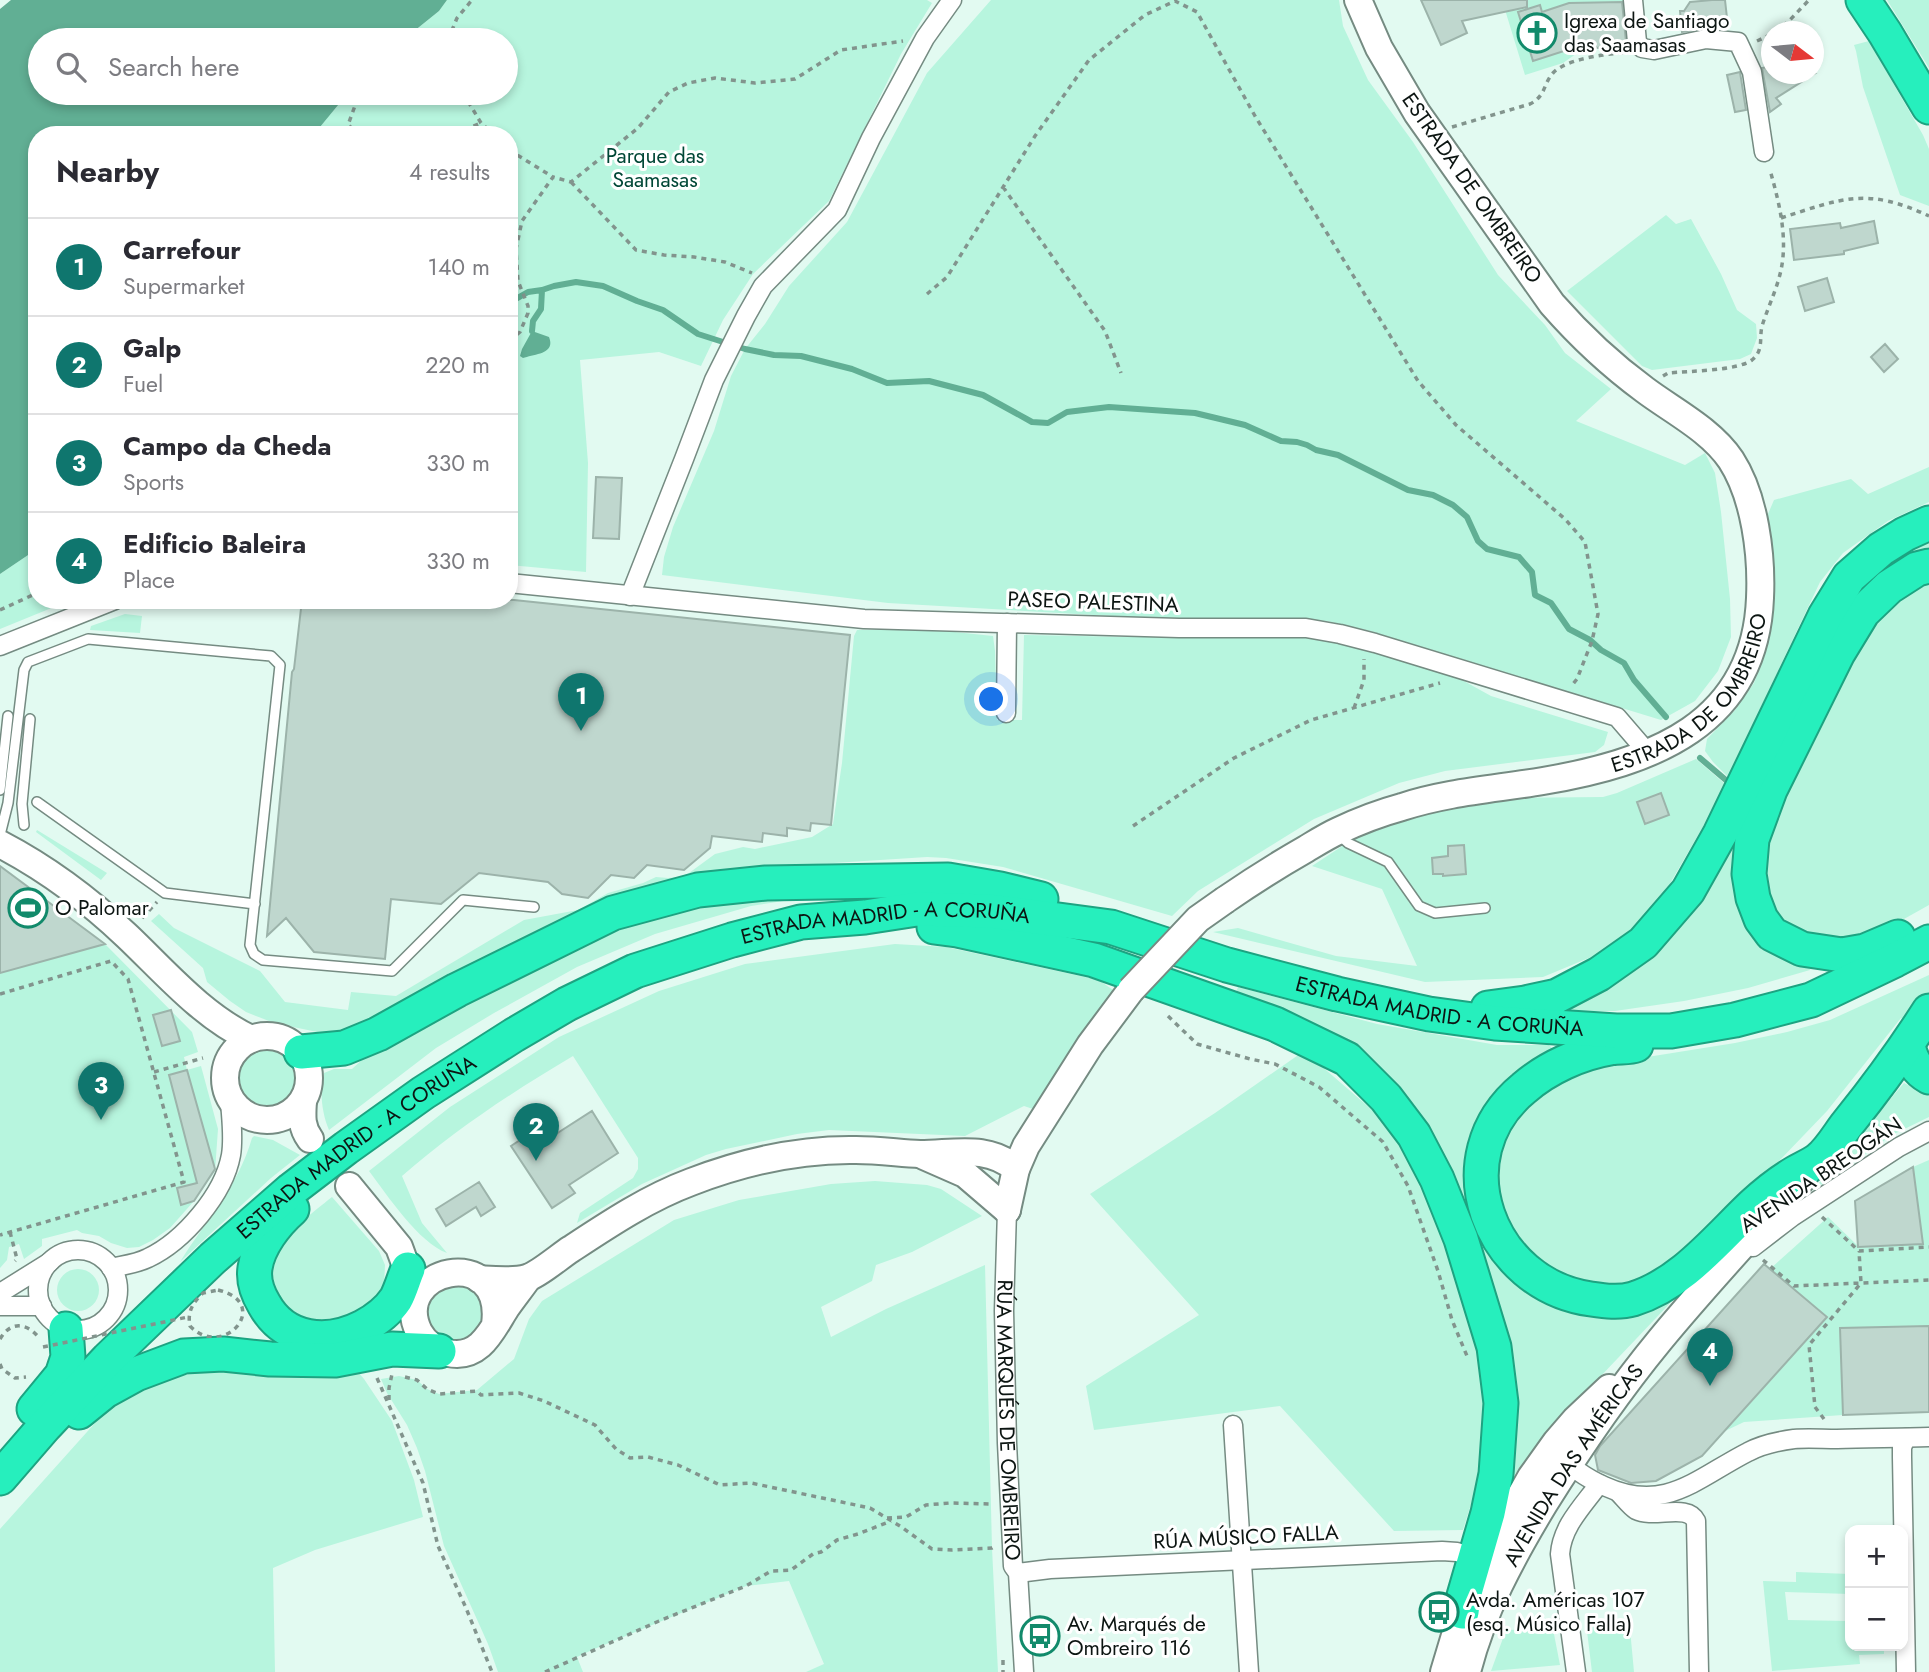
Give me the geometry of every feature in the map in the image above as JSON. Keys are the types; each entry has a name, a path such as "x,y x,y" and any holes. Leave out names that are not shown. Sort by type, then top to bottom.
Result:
{"highway":[{"path":"1863,0 1929,107"},
{"path":"1429,1014 1525,1003 1557,996 1599,974 1643,943 1688,891 1720,834 1825,615 1849,577 1881,548 1929,523"},
{"path":"1929,566 1917,569 1889,587 1863,612 1838,653 1770,790 1752,839 1749,874 1753,898 1761,919 1772,934 1802,949 1842,955 1865,951 1929,923"},
{"path":"301,1052 344,1048 378,1034 457,990 613,913 698,890 766,883 948,880 1066,905 1111,927"},
{"name":"ESTRADA MADRID - A CORUÑA","path":"0,1478 108,1359 213,1258 290,1190 346,1148 423,1093 567,1004 635,971 732,940 801,922 865,918 917,909 990,911 1111,927 1227,965 1337,994 1429,1014 1495,1023 1616,1031 1671,1031 1735,1020 1811,1000 1929,942"},
{"path":"865,918 957,930 1094,960 1192,993 1275,1024 1347,1059 1386,1098 1414,1135 1437,1180 1461,1240 1494,1347 1502,1403 1496,1474 1462,1612"},
{"path":"1671,1031 1632,1047 1610,1048 1591,1053 1552,1069 1522,1089 1498,1116 1488,1137 1482,1160 1481,1182 1484,1203 1497,1236 1520,1265 1535,1277 1566,1293 1618,1301 1631,1299 1663,1286 1710,1248 1777,1185 1819,1159 1908,1044 1929,1011"},
{"path":"1908,1044 1916,1066 1929,1077"},
{"path":"346,1148 320,1187 289,1212 271,1232 255,1267 259,1296 278,1323 293,1332 327,1339 356,1331 382,1315 397,1297 404,1258"},
{"path":"0,1451 62,1375 68,1357 53,1344"},
{"path":"45,1426 67,1421 105,1391 136,1374 184,1356 223,1354 270,1359 335,1360 378,1368 392,1349 439,1351"}],"street":[{"path":"630,596 714,380 746,316 763,286 837,210 871,138 925,38 952,0"},
{"name":"ESTRADA DE OMBREIRO","path":"1015,1172 1037,1128 1090,1045 1131,990 1198,919 1264,873 1336,832 1378,815 1426,800 1579,773 1648,753 1681,737 1716,710 1740,675 1752,647 1760,594 1755,530 1751,506 1738,473 1723,449 1711,438 1644,389 1577,332 1552,303 1431,133 1379,48 1358,0"},
{"path":"1633,0 1637,42 1642,48 1654,50 1706,39 1738,42 1752,72 1764,152"},
{"name":"PASEO PALESTINA","path":"518,584 864,619 1180,628 1306,628 1363,640 1617,718 1648,753"},
{"path":"0,646 92,609"},
{"path":"1006,713 1007,623"},
{"path":"0,844 47,871 107,917 202,1008 232,1030 251,1039"},
{"path":"111,1268 138,1262 162,1251 191,1225 222,1183 233,1144 230,1100 224,1077 214,1062 220,1038 202,1008"},
{"path":"214,1062 232,1054 240,1045 251,1039 278,1037 291,1043 301,1052 307,1064 308,1089 303,1101 302,1119 308,1135 285,1123 247,1116 230,1100"},
{"path":"269,1121 282,1118 303,1101"},
{"path":"966,1162 1037,1128"},
{"name":"AVENIDA BREOGÁN","path":"1707,1286 1792,1217 1899,1147 1929,1131"},
{"path":"495,1325 495,1299 479,1279 469,1274 445,1273 433,1278 416,1300 416,1324 429,1345 452,1354 467,1353 479,1347 489,1337 528,1278 647,1202 725,1169 820,1151 855,1150 920,1154 966,1162 993,1155 1006,1160 1015,1172"},
{"name":"AVENIDA DAS AMÉRICAS","path":"1467,1672 1493,1597 1517,1550 1570,1464 1659,1341 1819,1159"},
{"path":"966,1162 1007,1210"},
{"name":"RÚA MARQUÉS DE OMBREIRO","path":"1015,1172 1007,1210 1005,1384 1013,1566 1018,1573 1024,1672"},
{"path":"349,1186 404,1258 416,1300"},
{"path":"0,1293 64,1253 77,1250 102,1258 117,1279 116,1303 110,1314 102,1323 78,1330 53,1344"},
{"path":"404,1258 445,1273"},
{"path":"53,1260 44,1270 39,1294 42,1306 56,1324 53,1344"},
{"path":"479,1279 528,1278"},
{"path":"0,1306 42,1306"},
{"name":"AVENIDA DAS AMÉRICAS","path":"1444,1672 1462,1612 1496,1539 1541,1461 1575,1420 1659,1341"},
{"path":"1629,1369 1569,1444 1564,1455 1570,1464 1599,1484 1619,1493 1657,1496 1668,1494 1698,1482 1749,1451 1795,1439 1929,1437"},
{"path":"1233,1425 1249,1672"},
{"path":"1906,1438 1902,1447 1906,1672"},
{"path":"1576,1672 1560,1554 1561,1542 1564,1532 1599,1484"},
{"path":"1619,1493 1635,1509 1650,1514 1687,1512 1693,1515 1696,1521 1699,1672"},
{"name":"RÚA MÚSICO FALLA","path":"1018,1573 1050,1569 1442,1551 1457,1552 1475,1558"}],"lane":[{"path":"0,835 23,670 28,663 88,639 271,656 280,665 255,904 251,950 254,954 263,960 391,971 463,900 534,907"},
{"path":"0,790 8,716"},
{"path":"24,825 22,804 30,719"},
{"path":"37,802 165,893 255,904"},
{"path":"1336,832 1348,843 1388,862 1419,906 1435,913 1485,908"}],"path":[{"path":"453,28 457,18 472,0"},
{"path":"1789,21 1810,0"},
{"path":"928,295 947,277 1035,136 1089,60 1144,15 1175,1 1197,12 1255,116 1418,381 1456,425 1565,519 1585,542 1598,614 1592,640 1577,679 1561,700"},
{"path":"571,183 638,128 669,92 688,83 715,78 755,83 795,79 841,50 925,38"},
{"path":"1431,133 1530,104 1543,93 1553,73 1559,68 1596,55 1637,52 1642,48"},
{"path":"350,126 355,105"},
{"path":"470,105 484,126"},
{"path":"474,126 481,123"},
{"path":"1644,389 1668,373 1739,366 1751,361 1758,354 1761,331 1781,269 1784,248 1778,199 1764,152"},
{"path":"518,156 553,177 571,183 636,250 725,262 757,276"},
{"path":"518,240 522,221 553,177"},
{"path":"1003,187 1105,331 1121,373"},
{"path":"1781,218 1828,203 1867,197 1886,199 1929,216"},
{"path":"518,281 528,306 528,313 518,334"},
{"path":"0,610 28,597"},
{"path":"1354,708 1364,680 1363,640"},
{"path":"1133,827 1234,758 1311,720 1443,681 1463,670"},
{"path":"142,918 165,893"},
{"path":"0,994 111,961 128,979 184,1182 0,1235"},
{"path":"1166,1013 1197,1044 1275,1064 1319,1087 1383,1142 1408,1186 1452,1320 1469,1360"},
{"path":"154,1072 214,1062"},
{"path":"1822,1217 1859,1251 1861,1283 1809,1345 1815,1406 1825,1421 1825,1439"},
{"path":"9,1266 17,1259 10,1232"},
{"path":"1859,1251 1929,1247"},
{"path":"1762,1259 1794,1286 1929,1280"},
{"path":"218,1290 233,1296 240,1302 243,1311 239,1326 218,1337 196,1332 190,1326 188,1317 203,1293 218,1290"},
{"path":"0,1339 15,1326 32,1329 41,1342 53,1344 188,1317"},
{"path":"42,1356 53,1344"},
{"path":"0,1364 2,1369 15,1378 30,1376"},
{"path":"378,1368 392,1377"},
{"path":"378,1368 392,1377 417,1380 426,1390 439,1394 477,1391 481,1395 519,1393 595,1424 616,1449 630,1458 648,1457 678,1465 720,1485 751,1483 870,1507 932,1549 992,1548 997,1545 998,1557"},
{"path":"378,1368 389,1405 423,1483 438,1546 492,1672"},
{"path":"389,1405 392,1377"},
{"path":"885,1518 905,1517 926,1505 950,1503 990,1503 990,1514"},
{"path":"545,1672 648,1625 746,1586 771,1571 792,1570 813,1553 821,1552 837,1540 891,1521"},
{"path":"992,1537 992,1548"},
{"path":"1003,1658 1003,1672"}],"green space":[{"name":"Parque das Saamasas","path":"447,0 927,0 932,3 901,54 829,201 753,274 723,320 701,366 659,352 580,360 588,463 586,572 518,566 518,126 321,126 338,105 518,105 518,28 418,28 439,11"},
{"path":"991,0 1339,0 1343,26 1368,80 1413,142 1498,275 1545,325 1565,353 1611,389 1576,421 1685,465 1705,453 1715,473 1721,512 1731,637 1718,671 1695,701 1661,720 1370,631 1327,621 1129,617 888,603 662,575 673,527 714,431 731,376 745,349 789,286 847,222 927,73"},
{"path":"1502,0 1629,0 1633,45 1583,49 1563,63 1525,75"},
{"path":"1887,0 1929,0 1929,68"},
{"path":"1869,41 1929,149 1929,206 1900,195 1863,87 1854,45"},
{"path":"1666,215 1676,224 1691,219 1737,310 1756,324 1757,338 1751,354 1740,359 1652,370 1642,366 1567,291"},
{"path":"1929,467 1929,502 1888,521 1843,553 1820,582 1728,777 1705,751 1707,739 1735,710 1754,683 1764,657 1773,603 1764,509 1768,514 1774,500 1851,479 1868,494"},
{"path":"1929,532 1929,547 1904,556 1886,568 1855,605 1739,866 1809,964 1810,970 1748,988 1684,1001 1615,1011 1568,1012 1569,1004 1628,967 1855,583"},
{"path":"28,555 28,609 49,609 0,629 0,574"},
{"path":"1929,577 1929,905 1870,938 1823,941 1784,923 1769,901 1764,859 1779,805 1875,613"},
{"path":"125,614 142,616 140,633 90,630 91,626"},
{"path":"926,629 993,636 997,720 1022,720 1024,635 1261,635 1355,643 1444,670 1491,696 1608,732 1604,745 1595,752 1445,771 1399,783 1314,819 1198,891 1172,916 1003,867 946,858 818,864 724,876 360,1032 322,1033 274,1023 246,1012 207,982 203,968 151,921 159,914 174,928 260,971 285,1002 348,1010 351,992 396,996 524,920 578,910 608,893 656,877 681,877 715,854 812,837 833,824 842,763 854,636 857,630"},
{"path":"1696,759 1725,784 1668,887 1631,932 1596,955 1543,977 1425,982 1213,932 1238,928 1336,956 1417,966 1382,889 1312,866 1356,837 1433,809 1507,798 1603,797"},
{"path":"37,830 107,873 101,880 36,832"},
{"path":"809,897 751,906 655,934 577,967 436,1048 329,1130 322,1102 324,1073 334,1069 352,1069 364,1058 585,938 705,900"},
{"path":"105,944 192,1032 198,1052 184,1057 187,1070 201,1066 218,1129 215,1171 194,1201 170,1228 139,1247 127,1248 77,1230 42,1239 42,1246 24,1259 19,1244 9,1247 7,1260 0,1268 0,973"},
{"path":"895,944 946,947 1099,980 1113,990 1033,1109 1024,1106 965,1136 829,1130 726,1149 706,1155 642,1184 577,1223 580,1213 633,1178 638,1169 638,1158 573,1056 484,1112 402,1176 422,1223 447,1253 436,1248 415,1229 369,1171 450,1107 559,1037 659,991 745,964"},
{"path":"1929,975 1929,1036 1901,1018 1827,1111 1672,1266 1618,1288 1588,1285 1543,1265 1510,1230 1497,1196 1497,1161 1506,1131 1556,1079 1616,1062 1787,1032 1830,1020"},
{"path":"1238,987 1377,1024 1497,1045 1549,1045 1553,1049 1512,1074 1481,1114 1468,1157 1468,1205 1488,1246 1561,1302 1693,1279 1599,1378 1509,1481 1512,1409 1419,1120 1385,1072 1323,1033 1235,995"},
{"path":"266,1049 283,1054 291,1062 296,1079 291,1096 283,1104 266,1109 249,1104 241,1096 236,1079 241,1062 249,1054"},
{"path":"1304,1051 1393,1128 1420,1177 1460,1281 1489,1393 1482,1469 1463,1530 1394,1531 1280,1406 1094,1430 1086,1386 1199,1315 1090,1194 1215,1113"},
{"path":"1904,1083 1929,1096 1929,1117 1892,1135 1822,1185 1819,1183"},
{"path":"254,1136 273,1140 300,1155 271,1178 180,1262 230,1188"},
{"path":"1929,1160 1929,1326 1840,1328 1843,1415 1744,1422 1725,1431 1827,1317 1770,1269 1828,1217 1859,1247 1923,1244 1913,1167"},
{"path":"875,1181 927,1185 941,1189 982,1216 912,1252 876,1265 872,1281 821,1307 831,1337 985,1265 998,1672 806,1672 824,1664 789,1581 746,1586 592,1650 577,1657 583,1672 498,1672 444,1546 417,1448 381,1379 399,1376 417,1380 427,1389 439,1394 477,1390 514,1359 529,1319 542,1301 674,1220 739,1200 831,1184"},
{"path":"332,1197 379,1251 385,1265 384,1287 373,1302 351,1317 325,1326 295,1320 272,1288 268,1272 271,1260 289,1235"},
{"path":"78,1269 93,1275 99,1290 93,1305 78,1311 63,1305 57,1290 63,1275"},
{"path":"470,1286 484,1301 485,1327 458,1347 428,1331 427,1302 440,1287"},
{"path":"202,1363 358,1372 392,1421 414,1480 423,1517 315,1550 273,1568 275,1672 0,1672 0,1529 121,1394"},
{"path":"1796,1572 1845,1574 1845,1594 1785,1592 1788,1620 1845,1621 1845,1651 1884,1651 1884,1654 1859,1655 1860,1664 1772,1671 1763,1581 1796,1582"},
{"path":"1608,1621 1611,1631 1630,1629 1634,1672 1592,1672 1586,1623"},
{"path":"1553,1629 1560,1665 1491,1671 1506,1630"}],"shaded area":[{"path":"11,0 447,0 439,11 418,28 28,28 28,105 338,105 321,126 28,126 28,555 0,574 0,9"},
{"path":"532,331 549,337 549,347 543,352 523,358 520,356 522,349"}],"building":[{"path":"1421,0 1527,0 1527,7 1462,21 1467,33 1441,45"},
{"path":"1725,0 1728,27 1682,32 1680,11 1684,11 1690,2"},
{"path":"1622,2 1626,42 1623,46 1567,50 1533,61 1518,12 1540,5 1542,12 1569,3"},
{"path":"1740,72 1746,110 1735,112 1727,75"},
{"path":"1765,84 1798,84 1776,98 1781,104 1770,112"},
{"path":"1874,221 1878,243 1844,251 1844,254 1794,260 1790,229 1840,223 1841,228"},
{"path":"1827,278 1834,302 1805,311 1798,287"},
{"path":"1885,344 1898,359 1884,372 1871,357"},
{"path":"596,477 622,478 619,539 593,538"},
{"path":"518,600 850,635 831,825 811,823 810,831 787,828 787,836 763,833 762,842 712,836 710,848 684,870 647,865 634,878 611,875 588,898 562,894 548,882 479,873 441,904 391,899 385,959 314,952 286,918 267,936 301,609 518,609"},
{"path":"1661,793 1669,815 1645,824 1637,802"},
{"path":"1464,845 1466,874 1433,874 1432,858 1448,856 1448,846"},
{"name":"O Palomar","path":"0,866 105,944 0,973"},
{"path":"171,1010 180,1041 162,1046 153,1015"},
{"path":"187,1070 215,1169 194,1201 181,1205 177,1188 197,1183 169,1075"},
{"path":"592,1111 618,1153 569,1185 575,1193 552,1208 511,1146 534,1131 542,1143"},
{"path":"1913,1167 1923,1244 1858,1247 1855,1201"},
{"path":"479,1182 495,1207 481,1216 476,1207 446,1226 436,1209"},
{"path":"1764,1264 1827,1317 1702,1456 1656,1481 1631,1483 1598,1470 1595,1455 1600,1446"},
{"path":"1929,1326 1929,1412 1843,1415 1840,1328"}],"waterway":[{"path":"518,298 528,292 576,282 603,286 663,310 698,334 745,349 774,355 801,356 852,369 887,383 929,381 983,395 1032,422 1048,423 1067,412 1109,407 1195,413 1245,425 1281,441 1297,442 1338,455 1408,490 1433,495 1453,505 1467,517 1478,541 1487,549 1519,557 1532,572 1535,595 1551,603 1569,629 1624,663 1634,680 1666,717"},
{"path":"532,331 533,321 541,309 542,290"},
{"path":"1700,758 1727,781"}],"place":[{"name":"Igrexa de Santiago das Saamasas","path":"1537,33"},
{"name":"Carrefour","path":"581,731"},
{"name":"O Palomar","path":"28,908"},
{"name":"Campo da Cheda","path":"101,1120"},
{"name":"Galp","path":"536,1161"},
{"name":"Edificio Baleira","path":"1710,1386"},
{"name":"Avda. Américas 107 (esq. Músico Falla)","path":"1439,1612"},
{"name":"Av. Marqués de Ombreiro 116","path":"1040,1636"}]}
